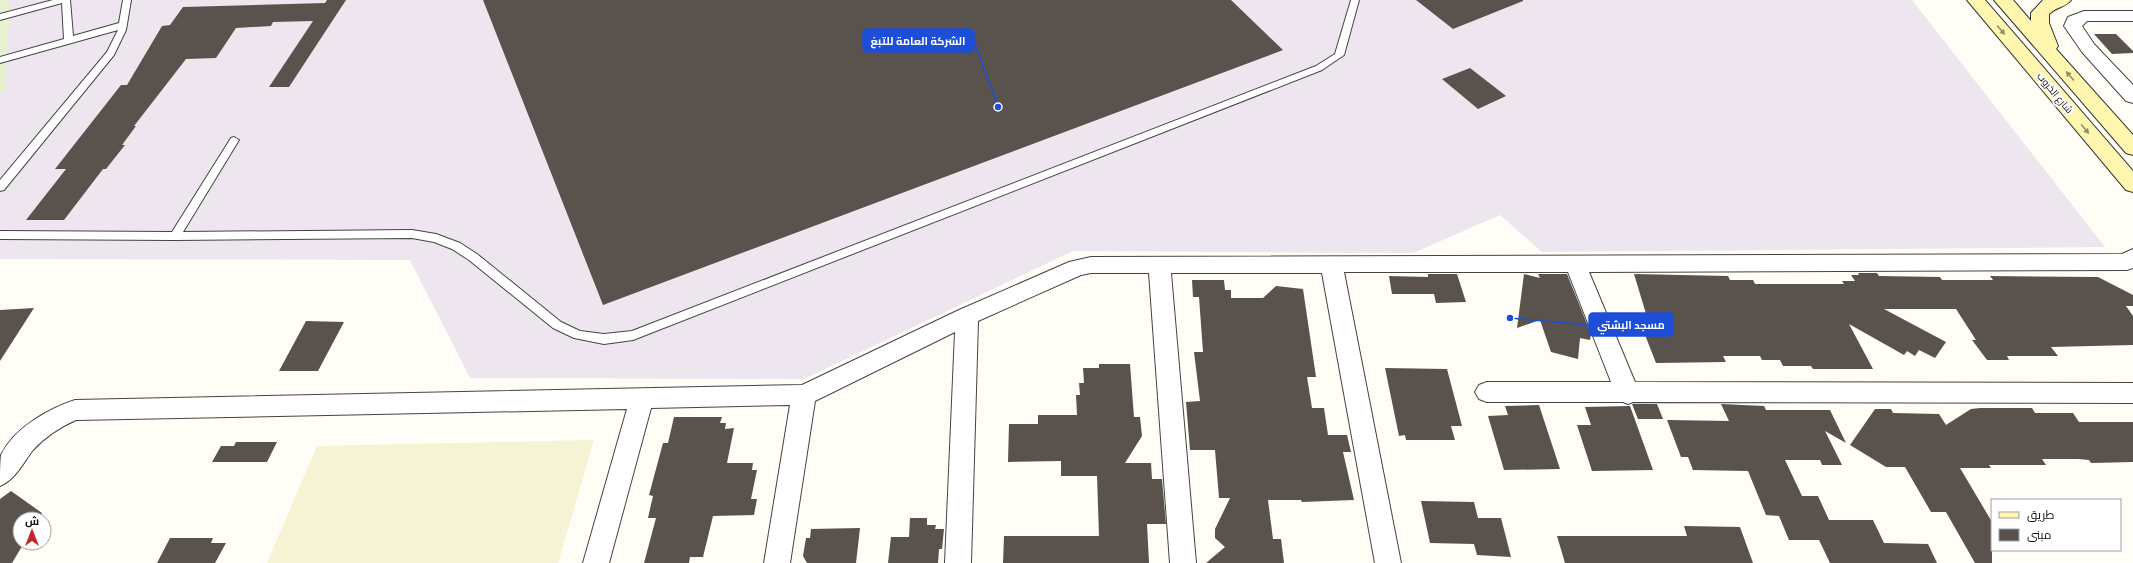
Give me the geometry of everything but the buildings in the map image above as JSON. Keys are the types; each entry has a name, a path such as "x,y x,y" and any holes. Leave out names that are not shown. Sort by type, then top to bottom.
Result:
{"main road":[{"name":"شارع الخروب","path":"1976,0 2133,185"},
{"path":"2003,0 2133,148"},
{"path":"2057,61 2044,37 2040,24 2040,13 2049,4 2062,0"}],"street":[{"path":"2133,16 2084,16 2074,21 2073,26 2088,48 2133,96"},
{"path":"0,476 37,429 55,417 75,410 642,400 804,395 967,316 1076,268 1092,265 2127,262 2133,257"},
{"path":"1575,263 1628,394"},
{"path":"1159,264 1182,563"},
{"path":"1331,264 1388,563"},
{"path":"958,563 967,316"},
{"path":"1487,392 1628,394 2133,393"},
{"path":"777,563 804,395"},
{"path":"596,563 642,400"}],"lane":[{"path":"0,17 63,0"},
{"path":"66,0 69,40"},
{"path":"0,187 104,63 116,43 123,25 127,0"},
{"path":"0,235 175,236 387,233 412,234 436,238 456,246 557,325 578,335 604,339 633,335 1319,68 1339,55 1356,0"},
{"path":"0,60 123,25"},
{"path":"175,236 234,140"}],"shaded area":[{"path":"0,0 1912,0 2105,247 1542,252 1500,215 1413,253 1073,251 804,379 470,378 410,260 0,259"},
{"path":"594,440 558,563 267,563 317,446"}],"green space":[{"path":"0,0 10,0 5,91 0,92"}],"place":[{"name":"الشركة العامة للتبغ","path":"998,107"},
{"name":"مسجد البشتي","path":"1510,318"}]}
